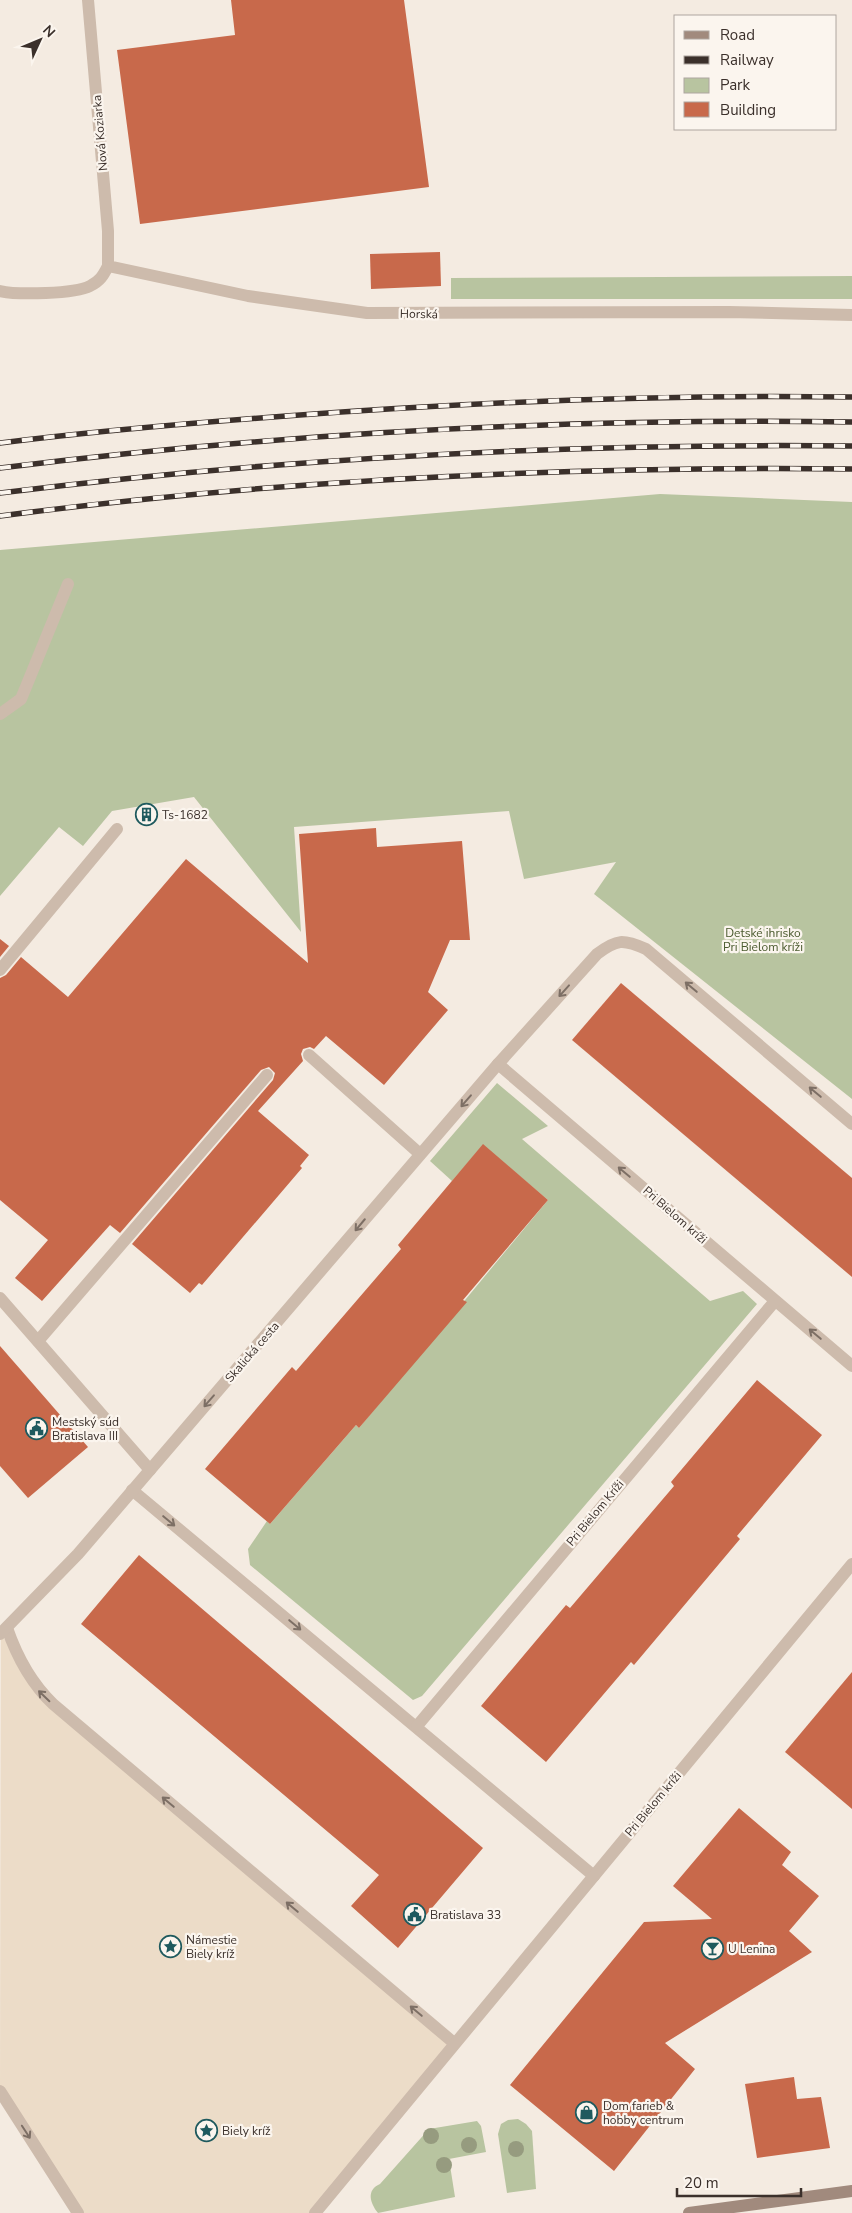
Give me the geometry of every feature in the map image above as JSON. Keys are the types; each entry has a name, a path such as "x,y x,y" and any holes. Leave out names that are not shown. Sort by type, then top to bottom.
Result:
{"main road":[{"path":"689,2213 852,2191"}],"street":[{"name":"Nová Koziarka","path":"88,0 108,232 108,266"},
{"path":"0,291 50,292 88,287 102,279 108,266"},
{"name":"Horská","path":"108,266 248,296 366,313 729,312 852,315"},
{"path":"0,714 21,699 68,584"},
{"path":"0,970 117,829"},
{"name":"Skalická cesta","path":"3,1631 78,1554 420,1154 597,954 620,941 630,942 646,950 852,1124"},
{"path":"309,1055 420,1154"},
{"name":"Pri Bielom kríži","path":"498,1064 852,1366"},
{"path":"38,1341 267,1075"},
{"path":"0,1298 150,1470"},
{"name":"Pri Bielom Kríži","path":"417,1726 775,1301"},
{"path":"132,1490 417,1726 594,1876"},
{"name":"Pri Bielom kríži","path":"454,2043 852,1564"},
{"path":"3,1631 35,1687 53,1704 454,2043 315,2213"},
{"path":"0,2091 78,2213"}],"green space":[{"path":"852,276 852,299 451,299 451,278"},
{"name":"Detské ihrisko Pri Bielom kríži","path":"660,494 852,502 852,1099 594,894 616,862 524,879 509,811 294,827 301,932 194,797 112,811 83,846 59,827 0,896 0,550"},
{"path":"497,1083 548,1126 522,1139 710,1301 743,1291 757,1304 422,1696 413,1700 250,1565 248,1549 267,1521 270,1524 356,1425 359,1428 548,1200 483,1145 452,1181 430,1161"},
{"path":"518,2119 532,2131 536,2189 507,2193 498,2134 501,2124 508,2120"},
{"path":"477,2121 481,2126 486,2152 449,2159 455,2197 378,2213 371,2201 371,2193 429,2129"}],"shaded area":[{"name":"Námestie Biely kríž","path":"1,1633 35,1687 454,2043 315,2213 78,2213 0,2091"}],"building":[{"path":"231,0 404,0 429,187 140,224 117,50 235,35"},
{"path":"440,252 441,286 371,289 370,254"},
{"path":"376,828 377,847 462,841 470,940 450,940 428,992 448,1010 384,1085 326,1036 314,1049 310,1047 303,1049 301,1054 303,1061 258,1111 309,1155 300,1166 302,1168 202,1285 199,1283 190,1293 132,1244 273,1080 275,1073 269,1067 261,1070 120,1233 110,1225 42,1301 15,1278 48,1240 0,1200 0,978 6,975 21,957 68,997 186,859 308,963 299,834"},
{"path":"0,939 9,946 0,957"},
{"path":"621,983 852,1178 852,1277 572,1040"},
{"path":"483,1144 548,1200 463,1300 467,1302 359,1428 356,1425 270,1524 205,1469 292,1367 296,1371 401,1249 398,1245"},
{"name":"Mestský súd Bratislava III","path":"0,1346 88,1447 28,1498 0,1466"},
{"path":"757,1380 822,1435 737,1536 740,1539 634,1665 631,1662 546,1762 481,1706 566,1605 570,1608 674,1486 671,1482"},
{"path":"139,1555 483,1848 398,1948 351,1906 379,1875 81,1624"},
{"path":"852,1672 852,1809 785,1752"},
{"path":"739,1808 791,1852 782,1865 819,1896 789,1931 812,1952 665,2043 695,2069 614,2171 510,2085 644,1922 712,1919 673,1886"},
{"path":"794,2077 797,2099 821,2097 830,2148 757,2158 745,2084"}],"railway":[{"path":"0,443 179,424 427,407 639,398 852,397"},
{"path":"0,468 212,445 425,430 745,421 852,422"},
{"path":"0,493 212,470 425,455 638,447 852,446"},
{"path":"0,516 212,493 425,478 639,470 852,469"}],"place":[{"name":"Ts-1682","path":"146,815"},
{"name":"Mestský súd Bratislava III","path":"36,1429"},
{"name":"Bratislava 33","path":"414,1915"},
{"name":"Námestie Biely kríž","path":"170,1947"},
{"name":"U Lenina","path":"712,1949"},
{"name":"Dom farieb & hobby centrum","path":"587,2113"},
{"name":"Biely kríž","path":"206,2131"}]}
